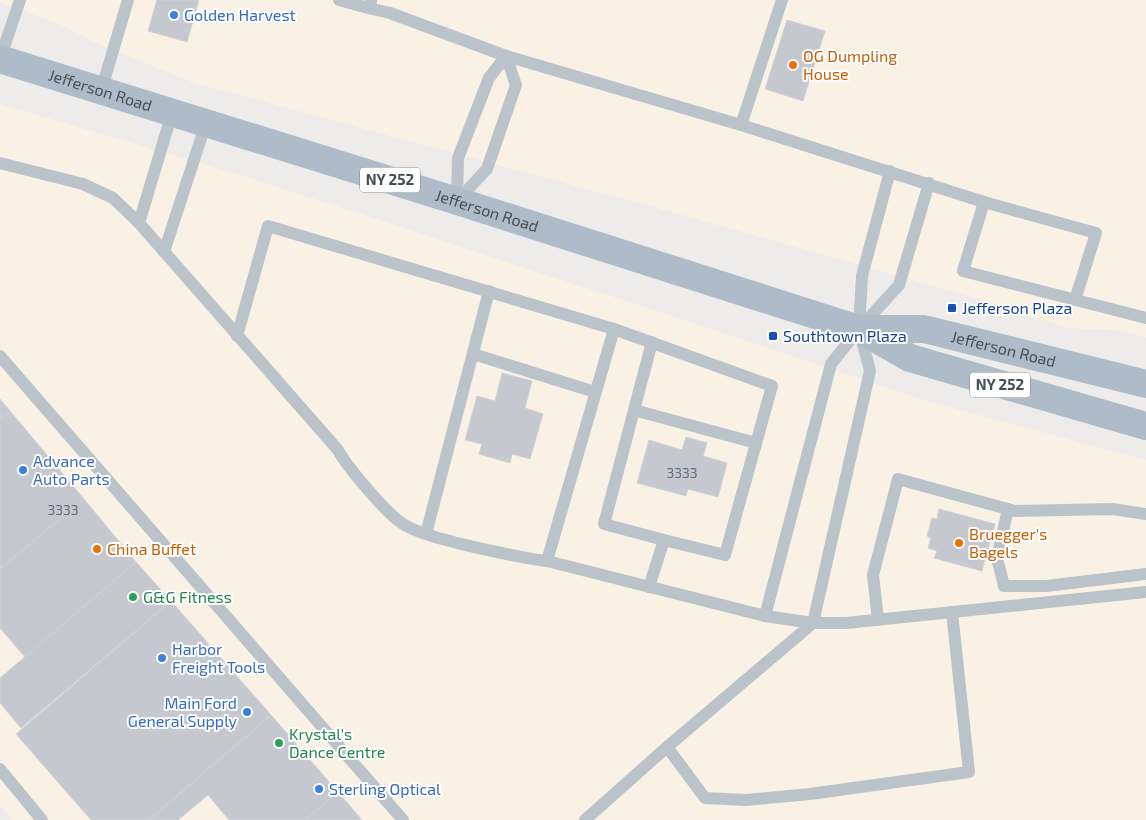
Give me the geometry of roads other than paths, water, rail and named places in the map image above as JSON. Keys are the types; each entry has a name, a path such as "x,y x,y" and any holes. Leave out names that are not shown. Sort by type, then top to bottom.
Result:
{"main road":[{"name":"Jefferson Road","path":"0,59 457,200 859,329 910,358 1146,426"},
{"name":"Jefferson Road","path":"859,329 924,329 1146,384"}],"lane":[{"path":"0,59 20,0"},
{"path":"101,91 128,0"},
{"path":"339,0 370,4 506,56 742,125 984,202 1096,233 1075,300"},
{"path":"742,125 782,0"},
{"path":"457,200 487,169 516,85 506,56"},
{"path":"457,200 458,158 489,78 506,56"},
{"path":"139,223 172,113"},
{"path":"164,252 206,123"},
{"path":"0,163 83,184 113,198 139,223 338,450 343,460 385,508 403,524 426,534 511,556 547,561 766,616 813,622 846,623 1146,592"},
{"path":"585,820 813,622 870,371 859,329 862,276 890,171"},
{"path":"766,616 831,364 859,329 899,285 929,183"},
{"path":"984,202 963,271 1146,318"},
{"path":"237,336 268,226 614,328 772,386 726,555 604,524 652,342"},
{"path":"426,534 489,292"},
{"path":"547,561 614,328"},
{"path":"473,354 595,392"},
{"path":"0,356 403,820"},
{"path":"634,410 756,443"},
{"path":"878,620 873,575 898,479 1015,511 1112,509 1146,514"},
{"path":"1008,509 997,558 1004,586 1046,586 1146,574"},
{"path":"649,587 664,540"},
{"path":"667,747 705,798 746,800 810,794 969,772 952,612"},
{"path":"0,769 42,820"}],"place":[{"name":"Golden Harvest","path":"174,15"},
{"name":"OG Dumpling House","path":"793,65"},
{"name":"Jefferson Plaza","path":"952,308"},
{"name":"Southtown Plaza","path":"773,336"},
{"name":"Advance Auto Parts","path":"23,470"},
{"name":"Bruegger's Bagels","path":"959,543"},
{"name":"China Buffet","path":"97,549"},
{"name":"G&G Fitness","path":"133,597"},
{"name":"Harbor Freight Tools","path":"162,658"},
{"name":"Main Ford General Supply","path":"247,712"},
{"name":"Krystal's Dance Centre","path":"279,743"},
{"name":"Sterling Optical","path":"319,789"}]}
